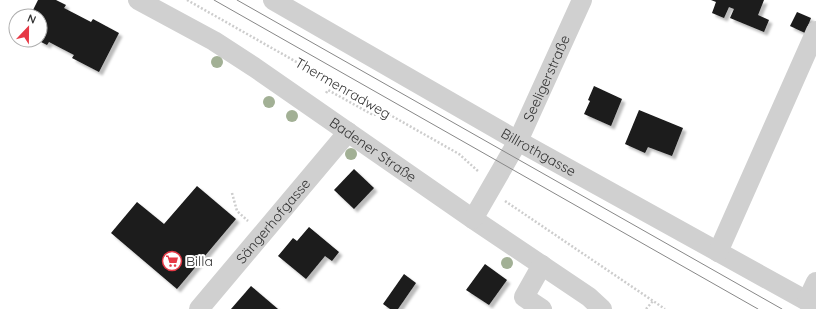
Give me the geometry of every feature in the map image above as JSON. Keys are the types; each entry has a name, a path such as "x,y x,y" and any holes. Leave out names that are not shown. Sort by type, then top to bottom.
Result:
{"street":[{"name":"Badener Straße","path":"138,0 214,41 254,67 473,219 589,297 602,309"},
{"name":"Billrothgasse","path":"273,0 518,141 812,304"},
{"name":"Seeligerstraße","path":"473,219 518,141 582,0"},
{"path":"718,252 816,32"},
{"name":"Sängerhofgasse","path":"199,309 348,132"},
{"path":"542,265 524,297 542,309"},
{"path":"812,304 816,282"}],"path":[{"name":"Thermenradweg","path":"187,0 460,154 483,175 501,198 665,309"},
{"path":"232,193 237,211 262,234"},
{"path":"646,309 654,301"}],"building":[{"path":"38,0 56,0 66,5 64,8 91,22 93,19 119,33 99,72 72,58 74,55 49,42 48,44 48,8 34,8"},
{"path":"711,0 764,0 758,15 769,20 764,32 730,18 734,9 729,7 724,18 712,13 716,2"},
{"path":"797,12 811,18 805,33 790,26"},
{"path":"594,86 622,99 611,126 584,114 590,101 588,100"},
{"path":"639,110 683,128 672,156 648,147 645,153 625,144"},
{"path":"354,169 374,188 354,209 334,190"},
{"name":"Billa","path":"197,186 236,219 177,289 111,233 137,202 164,224"},
{"path":"309,227 339,252 332,261 325,256 306,279 278,256 293,238 297,241"},
{"path":"485,264 507,280 489,305 466,290"},
{"path":"404,274 416,283 398,309 390,309 383,304"},
{"path":"251,286 278,309 231,309"}],"tram line":[{"path":"214,0 758,309"},
{"path":"237,0 782,309"}],"place":[{"name":"Billa","path":"172,261"}]}
